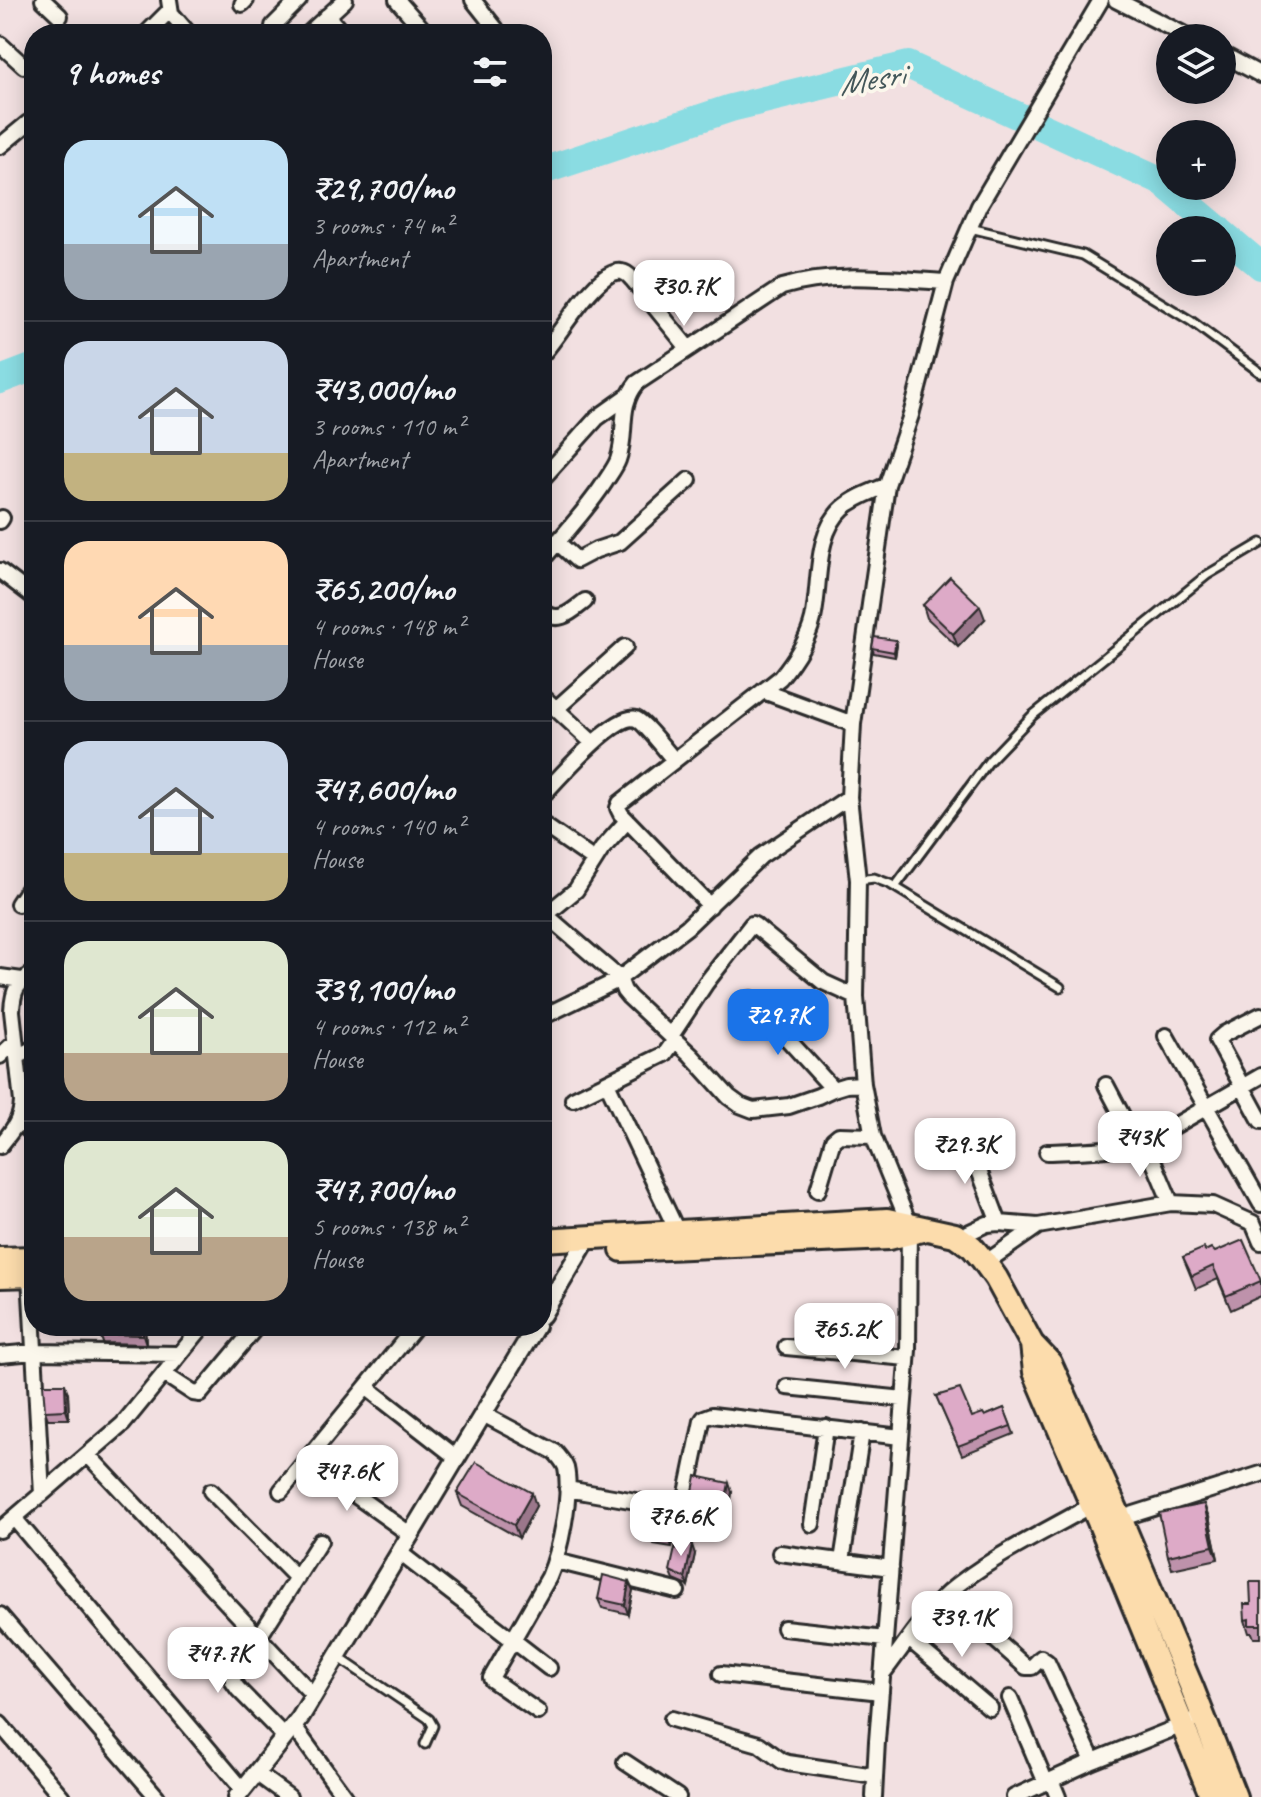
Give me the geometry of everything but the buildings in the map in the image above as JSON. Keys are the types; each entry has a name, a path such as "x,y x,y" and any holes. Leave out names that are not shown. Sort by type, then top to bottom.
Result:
{"main road":[{"path":"552,1252 677,1231 887,1220 959,1237 972,1247 996,1278 1032,1344 1050,1363 1104,1516"},
{"path":"552,1241 584,1245 889,1238 915,1229"},
{"path":"0,1259 24,1267"},
{"path":"0,1276 24,1272"},
{"path":"1032,1344 1035,1372 1104,1516 1192,1720 1235,1797"},
{"path":"1192,1720 1212,1797"}],"street":[{"path":"43,0 60,16"},
{"path":"275,24 299,0"},
{"path":"319,24 345,0"},
{"path":"397,0 418,24"},
{"path":"473,0 492,24"},
{"path":"874,1797 915,1229 873,1136 863,1084 856,997 858,880 849,797 853,724 887,485 911,415 946,282 979,206 1101,0"},
{"path":"1116,0 1163,24"},
{"path":"154,24 170,5 182,24"},
{"path":"327,16 334,24"},
{"path":"0,44 24,66"},
{"path":"1236,62 1261,75"},
{"path":"0,146 24,126"},
{"path":"552,340 588,294 608,276 621,272 633,280 688,348"},
{"path":"552,549 595,497 617,462 628,396 637,383 688,348 782,287 804,280 836,277 946,282"},
{"path":"552,468 597,418 628,396"},
{"path":"552,541 577,560 620,542 689,480"},
{"path":"710,906 627,821 618,808 620,803 780,678 791,665 813,621 826,531 841,509 887,485"},
{"path":"0,571 24,589"},
{"path":"552,618 571,612 585,601"},
{"path":"556,709 625,647"},
{"path":"763,691 853,724"},
{"path":"552,705 593,743"},
{"path":"552,786 593,743 624,720 636,719 640,722 674,760"},
{"path":"552,1009 615,981 687,927 761,856 849,797"},
{"path":"552,908 576,890 602,849 627,821"},
{"path":"552,831 594,860"},
{"path":"18,904 24,895"},
{"path":"552,918 740,1105 753,1110 789,1106 846,1085 863,1084"},
{"path":"573,1099 665,1054 706,983 752,924 823,982 856,997"},
{"path":"0,977 24,976"},
{"path":"0,1146 19,1121 22,1102 12,999 15,988 24,980"},
{"path":"751,999 833,1089"},
{"path":"1261,1015 1217,1040 1261,1121"},
{"path":"1166,1036 1261,1206 1231,1213"},
{"path":"0,1056 24,1049"},
{"path":"1047,1152 1121,1148 1141,1143 1261,1076"},
{"path":"607,1083 677,1231"},
{"path":"1106,1085 1141,1143 1171,1203"},
{"path":"19,1121 24,1126"},
{"path":"818,1190 836,1136 873,1136"},
{"path":"966,1136 999,1223"},
{"path":"959,1237 977,1228 999,1223 1038,1226 1171,1203 1213,1205 1253,1223 1261,1242"},
{"path":"985,1263 1038,1226"},
{"path":"552,1298 584,1245"},
{"path":"34,1336 42,1494"},
{"path":"0,1530 123,1424 195,1336"},
{"path":"164,1374 193,1393 200,1394 249,1336"},
{"path":"281,1491 408,1336"},
{"path":"14,1518 240,1793 290,1732 314,1696 530,1336"},
{"path":"786,1347 907,1358"},
{"path":"0,1355 34,1352 180,1354"},
{"path":"366,1387 457,1458"},
{"path":"787,1387 904,1399"},
{"path":"483,1414 555,1452 566,1469 562,1543 556,1561 491,1678 538,1712"},
{"path":"567,1489 676,1508 681,1506 686,1498 702,1421 712,1415 901,1437"},
{"path":"812,1524 826,1427"},
{"path":"842,1561 862,1432"},
{"path":"88,1455 314,1696"},
{"path":"306,1460 411,1535"},
{"path":"882,1674 932,1608 983,1567 1104,1516 1261,1474"},
{"path":"211,1491 297,1578"},
{"path":"320,1541 233,1682 290,1732 345,1797"},
{"path":"400,1553 549,1668"},
{"path":"780,1553 891,1568"},
{"path":"556,1561 677,1591"},
{"path":"946,1596 1026,1667 1032,1667 1041,1658 1047,1662 1093,1761"},
{"path":"0,1615 157,1797"},
{"path":"784,1628 885,1639"},
{"path":"909,1639 990,1708"},
{"path":"721,1674 881,1692"},
{"path":"1010,1698 1058,1797"},
{"path":"672,1719 759,1744 788,1763 875,1776"},
{"path":"1014,1797 1192,1720"},
{"path":"0,1724 62,1797"},
{"path":"625,1762 678,1797"},
{"path":"256,1773 289,1797"}],"lane":[{"path":"969,228 1083,255 1191,321 1261,373"},
{"path":"895,887 989,761 1032,716 1207,575 1261,543"},
{"path":"858,880 874,878 895,887 1060,987"},
{"path":"337,1656 429,1719 433,1726 425,1744"}],"waterway":[{"name":"Mesri","path":"552,168 731,108 908,65 1162,182 1202,216"},
{"name":"Mesri","path":"1236,245 1261,266"},
{"name":"Mesri","path":"0,380 24,371"}]}
